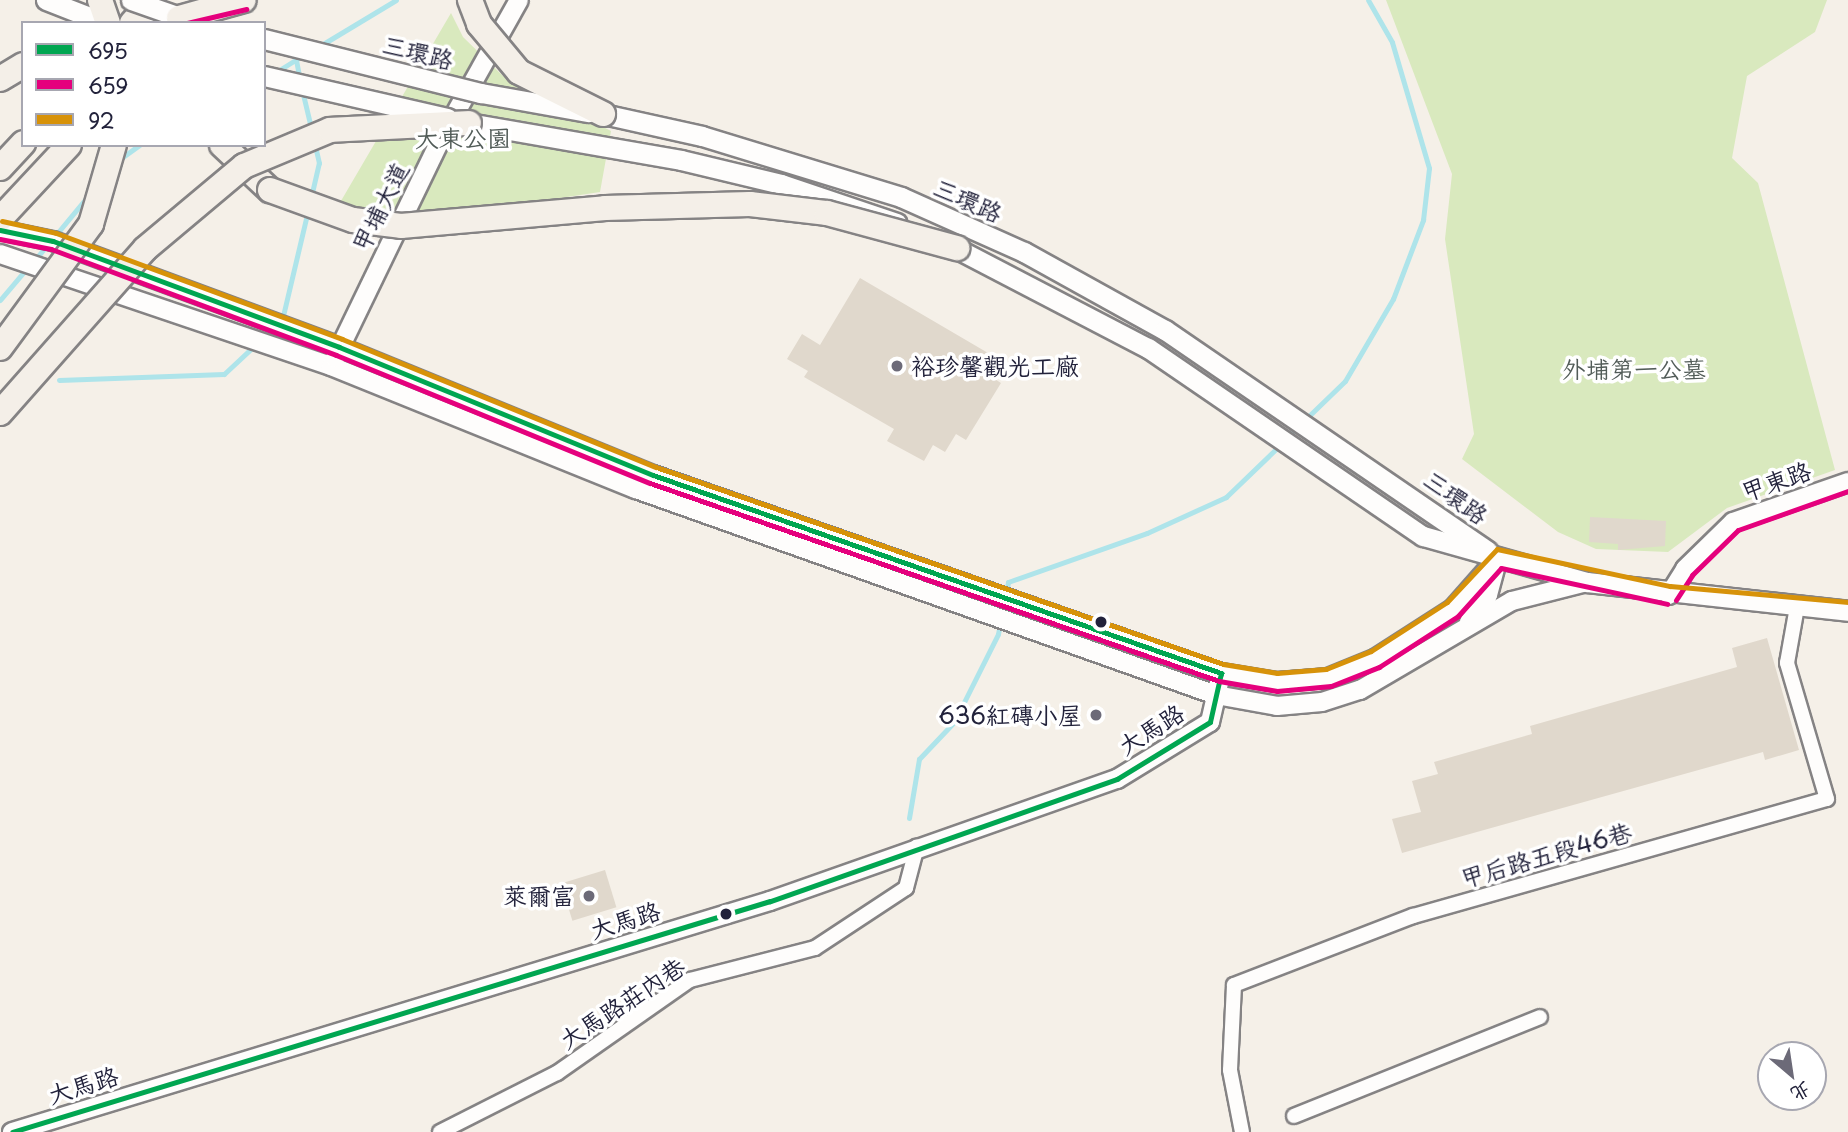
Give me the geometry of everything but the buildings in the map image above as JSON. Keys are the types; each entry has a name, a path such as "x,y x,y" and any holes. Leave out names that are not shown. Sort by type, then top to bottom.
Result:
{"highway":[{"path":"100,0 105,21"},
{"path":"134,21 153,0"},
{"path":"160,0 183,21"},
{"path":"183,21 212,0"},
{"path":"183,21 244,0"},
{"path":"470,0 478,24 519,72 603,114"},
{"path":"0,79 21,66"},
{"path":"0,413 145,249 244,166 330,130 469,123"},
{"path":"0,168 21,145"},
{"path":"0,219 67,147"},
{"path":"0,348 91,224 113,147"},
{"path":"224,147 270,190 353,220 461,225 606,208 750,204 827,213 957,248"}],"main road":[{"path":"46,0 101,21"},
{"path":"131,0 183,21"},
{"name":"三環路","path":"266,39 481,93 603,114 702,136 901,197 1024,252 1165,330 1498,558"},
{"name":"三環路","path":"266,76 469,123 781,184 957,248 1147,348 1394,520 1444,544 1498,558"},
{"path":"1498,558 1587,582 1669,595 1848,611"}],"street":[{"name":"甲埔大道","path":"331,366 441,139 519,0"},
{"path":"0,230 53,241 340,347 653,475 1221,673 1277,682 1328,678 1375,659 1453,610 1498,558"},
{"path":"0,254 331,366 636,489 1216,695 1278,706 1322,702 1360,690 1512,601 1587,582"},
{"name":"甲東路","path":"1669,595 1685,569 1733,522 1848,482"},
{"path":"1467,625 1488,595 1498,558"},
{"name":"甲后路五段46巷","path":"1242,1132 1229,1060 1234,985 1413,916 1827,799 1787,663 1797,607"},
{"name":"大馬路","path":"12,1132 770,901 917,846 1116,779 1210,722 1221,673"},
{"name":"大馬路莊內巷","path":"440,1132 557,1073 690,981 815,948 906,887 917,846"},
{"path":"1294,1116 1540,1017"}],"green space":[{"name":"外埔第一公墓","path":"1386,0 1827,0 1815,32 1747,76 1732,158 1758,183 1835,470 1727,508 1668,552 1596,549 1558,532 1462,459 1474,434 1445,239 1452,174"},
{"name":"大東公園","path":"451,13 463,37 503,76 611,131 600,192 455,214 338,206"}],"waterway":[{"path":"318,47 396,0"},
{"path":"1286,438 1345,381 1393,299 1423,220 1429,168 1392,42 1368,0"},
{"path":"276,72 297,59"},
{"path":"296,60 300,81"},
{"path":"302,90 312,132"},
{"path":"311,197 319,163 315,145"},
{"path":"120,159 136,147"},
{"path":"54,237 88,196"},
{"path":"262,339 282,320 308,210"},
{"path":"34,261 48,244"},
{"path":"0,300 27,268"},
{"path":"59,380 224,374 255,345"},
{"path":"909,818 919,759 954,722 998,634 1008,582 1147,533 1226,497 1280,445"}],"transit line":[{"name":"659","path":"195,21 246,9"},
{"name":"92","path":"2,221 56,233 342,339 656,467 1223,664 1277,673 1326,669 1371,651 1447,602 1497,549 1670,586 1848,602"},
{"name":"695","path":"0,230 53,241 339,347 653,475 1221,673 1210,722 1117,779 770,901 12,1132"},
{"name":"659","path":"0,239 51,249 336,355 650,483 1219,681 1277,691 1331,686 1379,667 1458,616 1501,568 1667,604"},
{"name":"659","path":"1676,600 1692,575 1738,530 1848,491"}],"place":[{"name":"裕珍馨觀光工廠","path":"897,366"},
{"name":"636紅磚小屋","path":"1096,715"},
{"name":"萊爾富","path":"589,896"}]}
